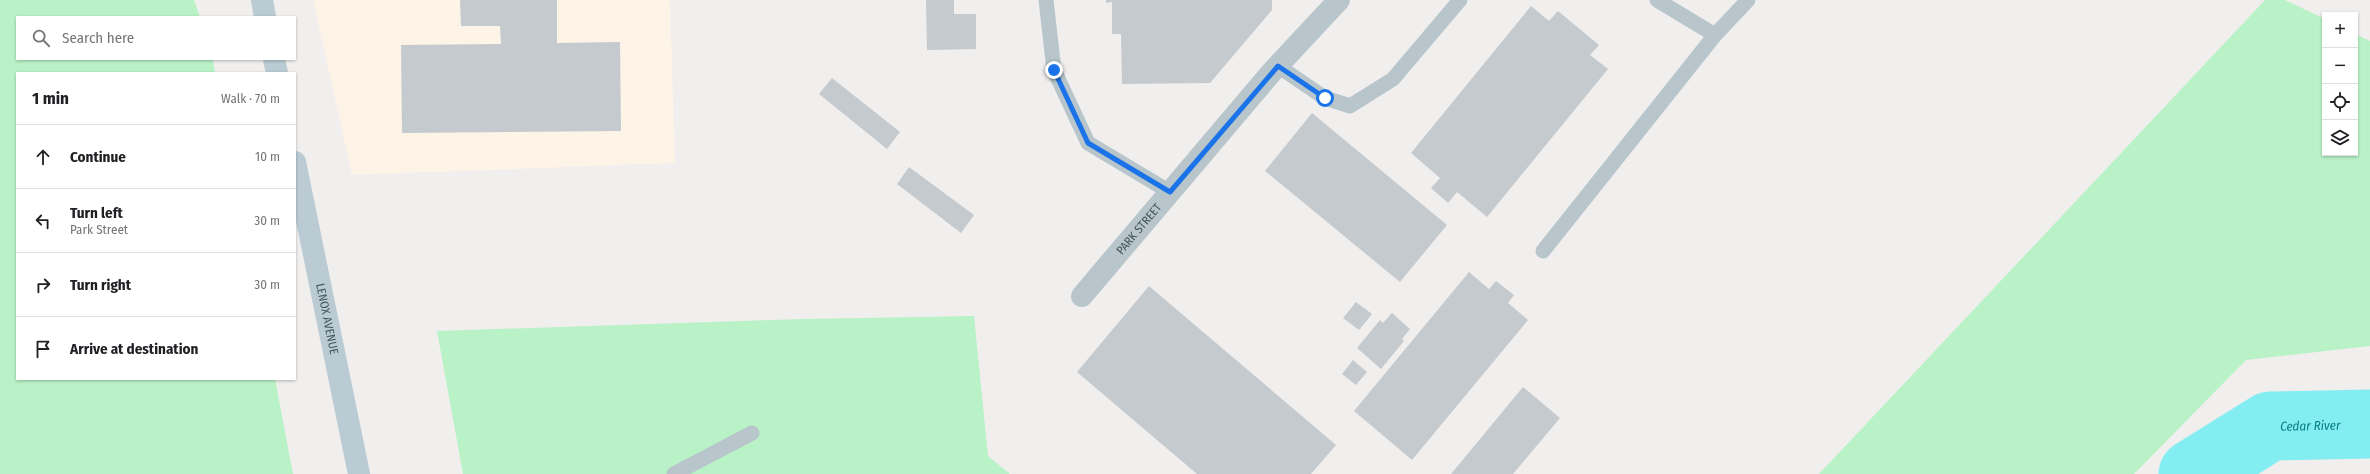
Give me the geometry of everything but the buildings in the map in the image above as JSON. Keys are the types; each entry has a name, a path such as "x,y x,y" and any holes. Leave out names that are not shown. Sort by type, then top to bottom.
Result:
{"main road":[{"path":"262,0 265,16"},
{"path":"274,60 277,72"},
{"name":"LENOX AVENUE","path":"296,167 359,474"}],"street":[{"name":"PARK STREET","path":"1082,296 1278,66 1339,0"}],"lane":[{"path":"1046,0 1054,70 1088,143 1170,192"},
{"path":"1278,66 1325,98 1350,106 1393,79 1460,0"},
{"path":"1657,0 1715,35"},
{"path":"1543,251 1715,35 1748,0"},
{"path":"674,474 752,433"}],"shaded area":[{"path":"313,0 670,0 675,163 352,175"}],"green space":[{"path":"0,0 194,0 200,16 16,16 16,60 213,60 215,72 16,72 16,380 275,380 293,474 0,474"},
{"path":"2265,0 2285,0 2322,18 2322,156 2358,156 2358,35 2370,41 2370,346 2246,360 2134,474 1819,474"},
{"path":"974,316 988,456 1010,474 463,474 437,331 804,319"}],"waterway":[{"name":"Cedar River","path":"2193,474 2270,426 2370,424"}],"route":[{"path":"1054,70 1088,143 1170,192 1278,66 1325,98"}]}
